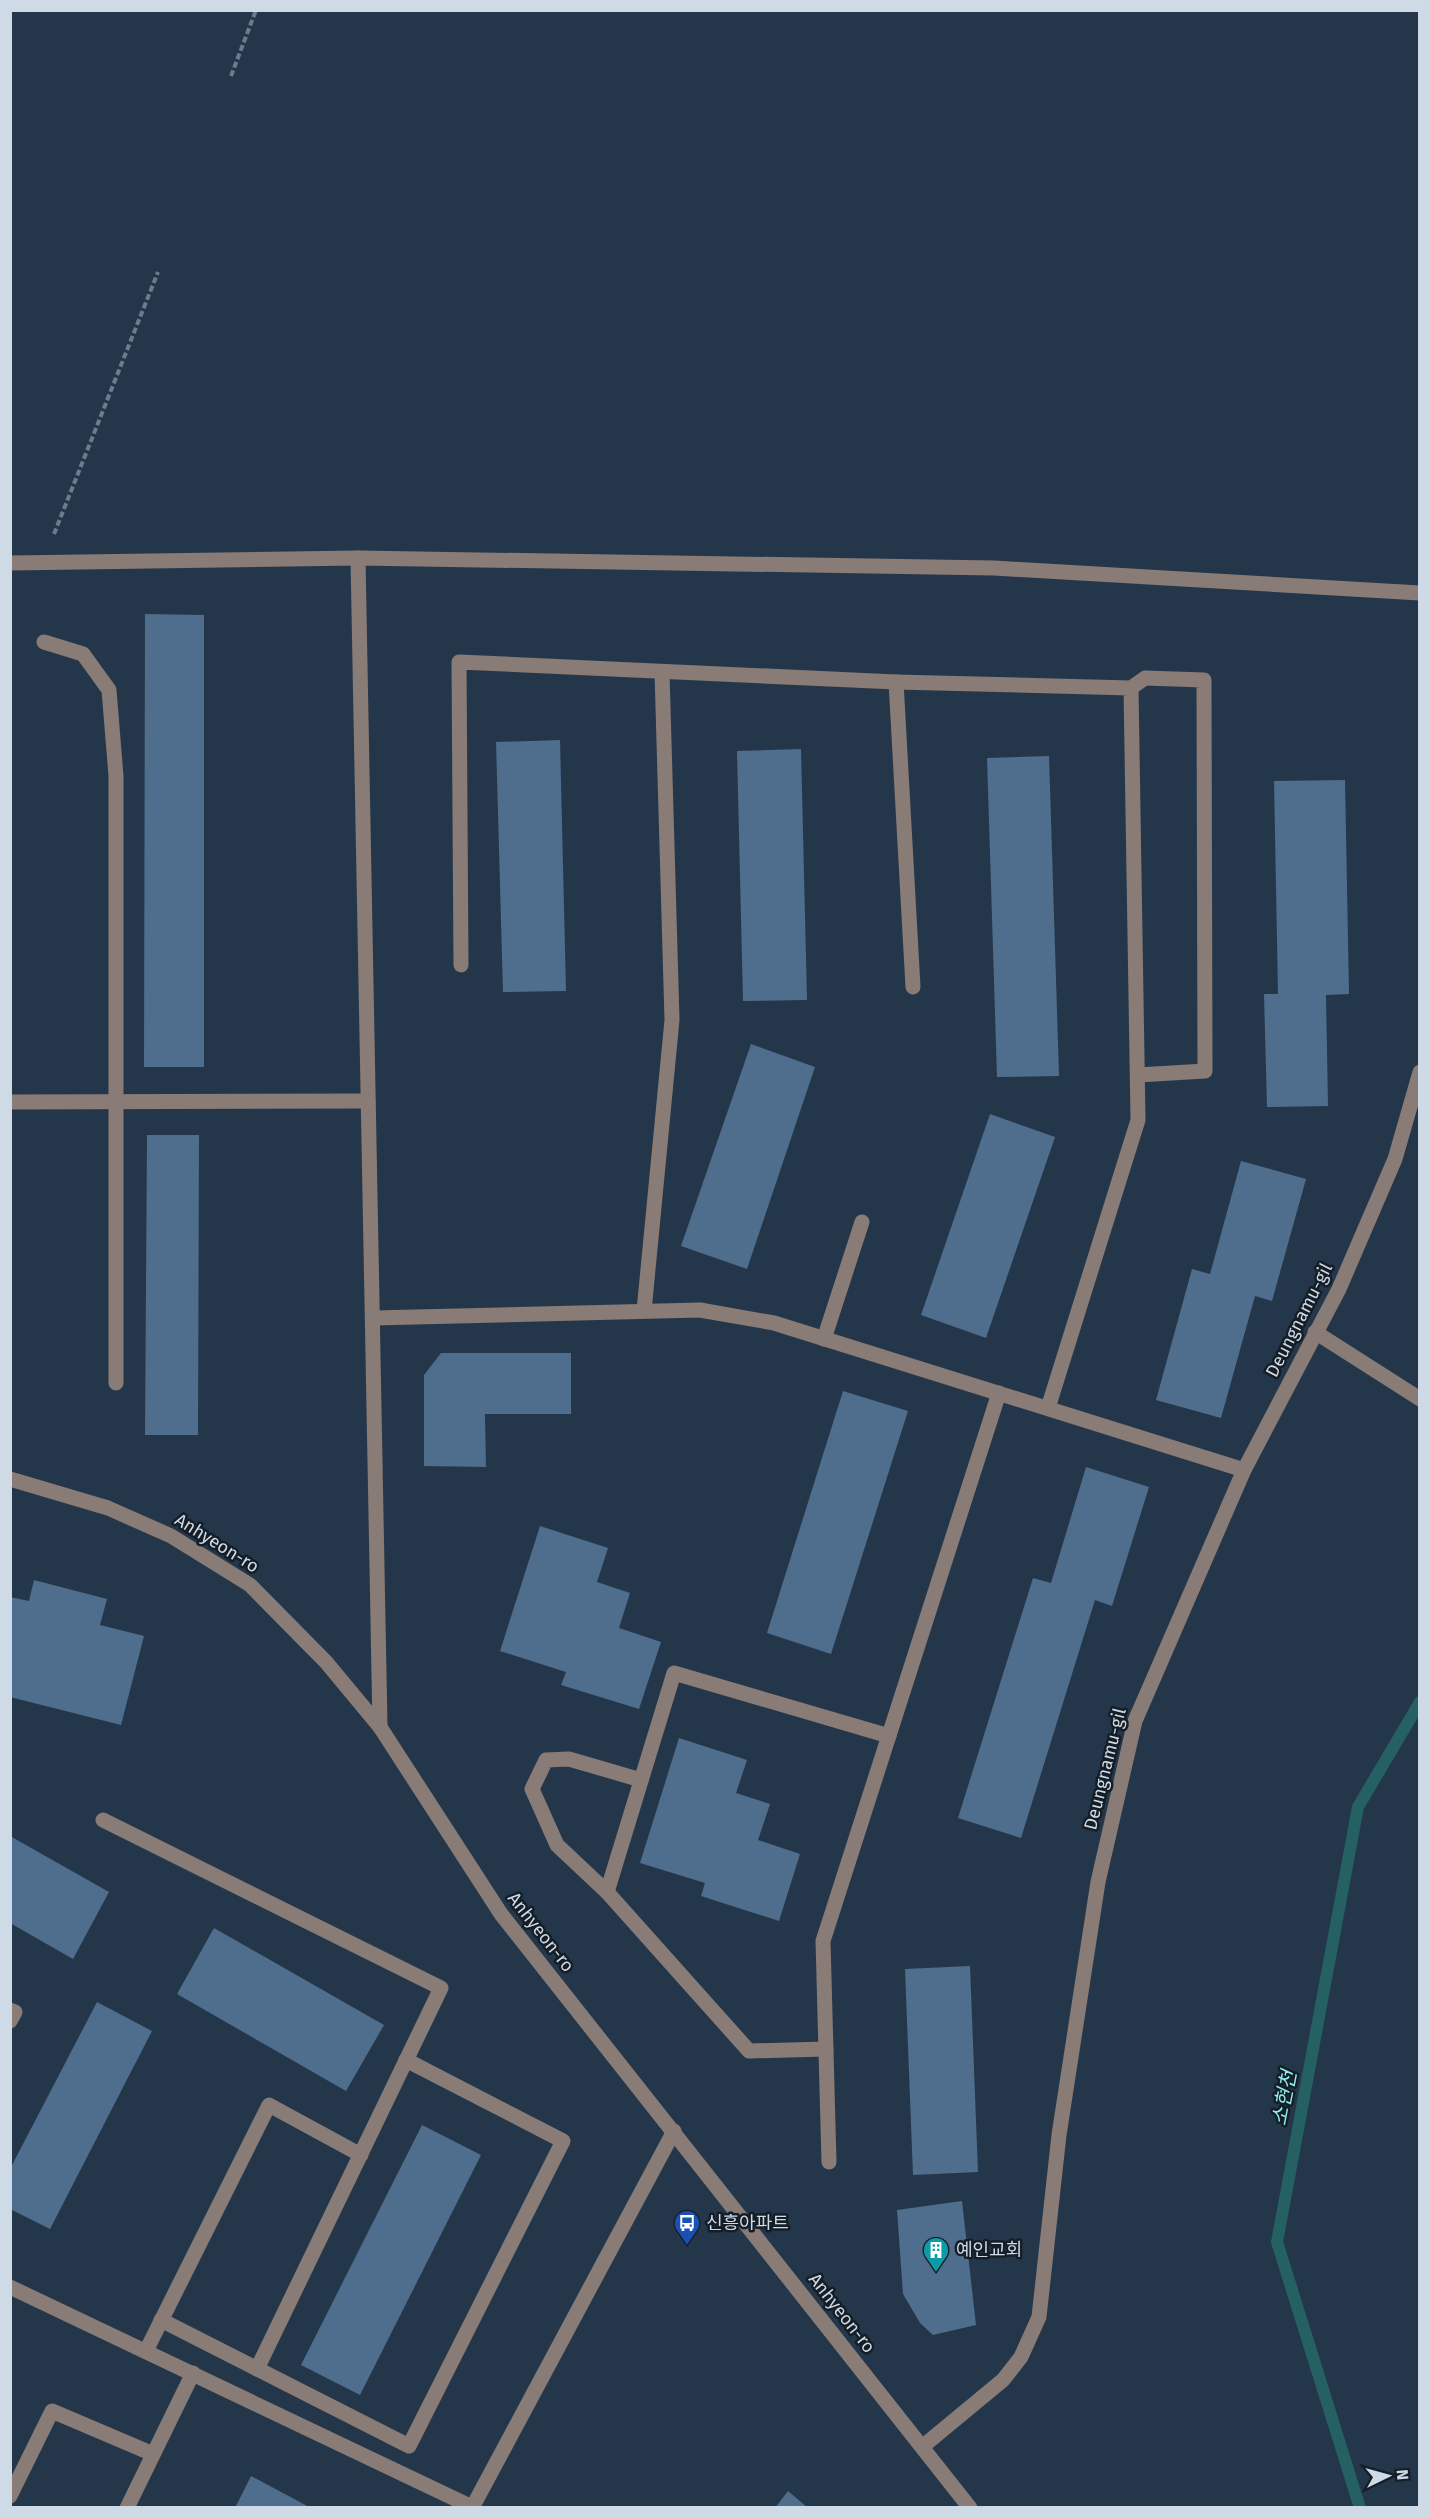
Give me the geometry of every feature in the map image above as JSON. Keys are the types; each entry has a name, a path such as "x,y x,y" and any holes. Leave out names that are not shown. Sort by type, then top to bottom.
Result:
{"street":[{"path":"358,558 380,1727"},
{"path":"10,563 358,558 994,568 1419,593"},
{"path":"44,642 82,654 109,690 116,776 116,1383"},
{"path":"461,965 459,662 897,682 1131,688 1145,678 1204,680 1205,1071 1138,1075"},
{"path":"644,1311 672,1020 662,672"},
{"path":"897,682 913,987"},
{"path":"1048,1408 1138,1120 1131,688"},
{"name":"Deungnamu-gil","path":"922,2447 1003,2380 1022,2357 1039,2317 1059,2135 1098,1882 1135,1720 1244,1470 1339,1289 1395,1159 1419,1072"},
{"path":"10,1102 368,1101"},
{"path":"824,1339 862,1222"},
{"path":"373,1318 700,1310 774,1323 1244,1470"},
{"path":"1315,1332 1419,1399"},
{"path":"829,2162 823,1941 999,1393"},
{"name":"Anhyeon-ro","path":"10,1479 108,1508 171,1536 250,1585 326,1662 380,1727 501,1914 970,2508"},
{"path":"607,1892 674,1673 889,1736"},
{"path":"641,1780 569,1759 546,1760 532,1789 557,1845 607,1892 749,2051 826,2049"},
{"path":"103,1820 441,1988 257,2369"},
{"path":"10,2010 15,2012 10,2021"},
{"path":"161,2320 409,2446 563,2141 406,2060"},
{"path":"146,2351 269,2105 361,2155"},
{"path":"10,2287 472,2507 674,2131"},
{"path":"127,2508 193,2373"},
{"path":"10,2496 52,2411 153,2454"}],"path":[{"path":"231,76 256,10"},
{"path":"43,562 158,272"}],"building":[{"path":"145,614 204,615 204,1067 144,1067"},
{"path":"560,740 566,991 503,992 496,742"},
{"path":"801,749 807,1000 743,1001 737,751"},
{"path":"1049,756 1059,1076 997,1077 987,758"},
{"path":"1345,780 1349,994 1326,995 1328,1106 1267,1107 1264,994 1278,994 1274,781"},
{"path":"751,1044 815,1067 747,1269 681,1246"},
{"path":"990,1114 1055,1137 986,1338 921,1315"},
{"path":"147,1135 199,1135 198,1435 145,1435"},
{"path":"1241,1161 1306,1179 1272,1301 1255,1296 1221,1418 1156,1400 1192,1269 1210,1274"},
{"path":"441,1353 571,1353 571,1414 485,1414 486,1467 424,1466 424,1375"},
{"path":"843,1391 908,1411 831,1654 767,1633"},
{"path":"1086,1467 1149,1487 1112,1606 1095,1600 1021,1838 958,1818 1033,1578 1051,1583"},
{"path":"540,1526 608,1548 597,1582 630,1593 619,1628 661,1642 639,1709 561,1685 566,1672 500,1651"},
{"path":"34,1580 107,1599 100,1625 144,1636 121,1725 10,1697 10,1597 29,1601"},
{"path":"679,1738 747,1760 736,1793 770,1804 758,1840 800,1854 779,1921 701,1896 705,1883 640,1863"},
{"path":"10,1836 109,1892 73,1959 10,1923"},
{"path":"214,1928 384,2025 346,2091 177,1994"},
{"path":"970,1966 978,2172 913,2175 905,1969"},
{"path":"97,2002 152,2031 50,2229 10,2209 10,2169"},
{"path":"422,2125 481,2155 360,2395 301,2365"},
{"name":"예인교회","path":"962,2201 976,2325 933,2335 920,2323 903,2294 897,2210"},
{"path":"251,2476 311,2508 235,2508"},
{"path":"788,2491 808,2508 775,2508"}],"waterway":[{"name":"소현천","path":"1360,2508 1277,2242 1358,1807 1420,1702"}],"place":[{"name":"신흥아파트","path":"687,2246"},
{"name":"예인교회","path":"936,2273"}]}
